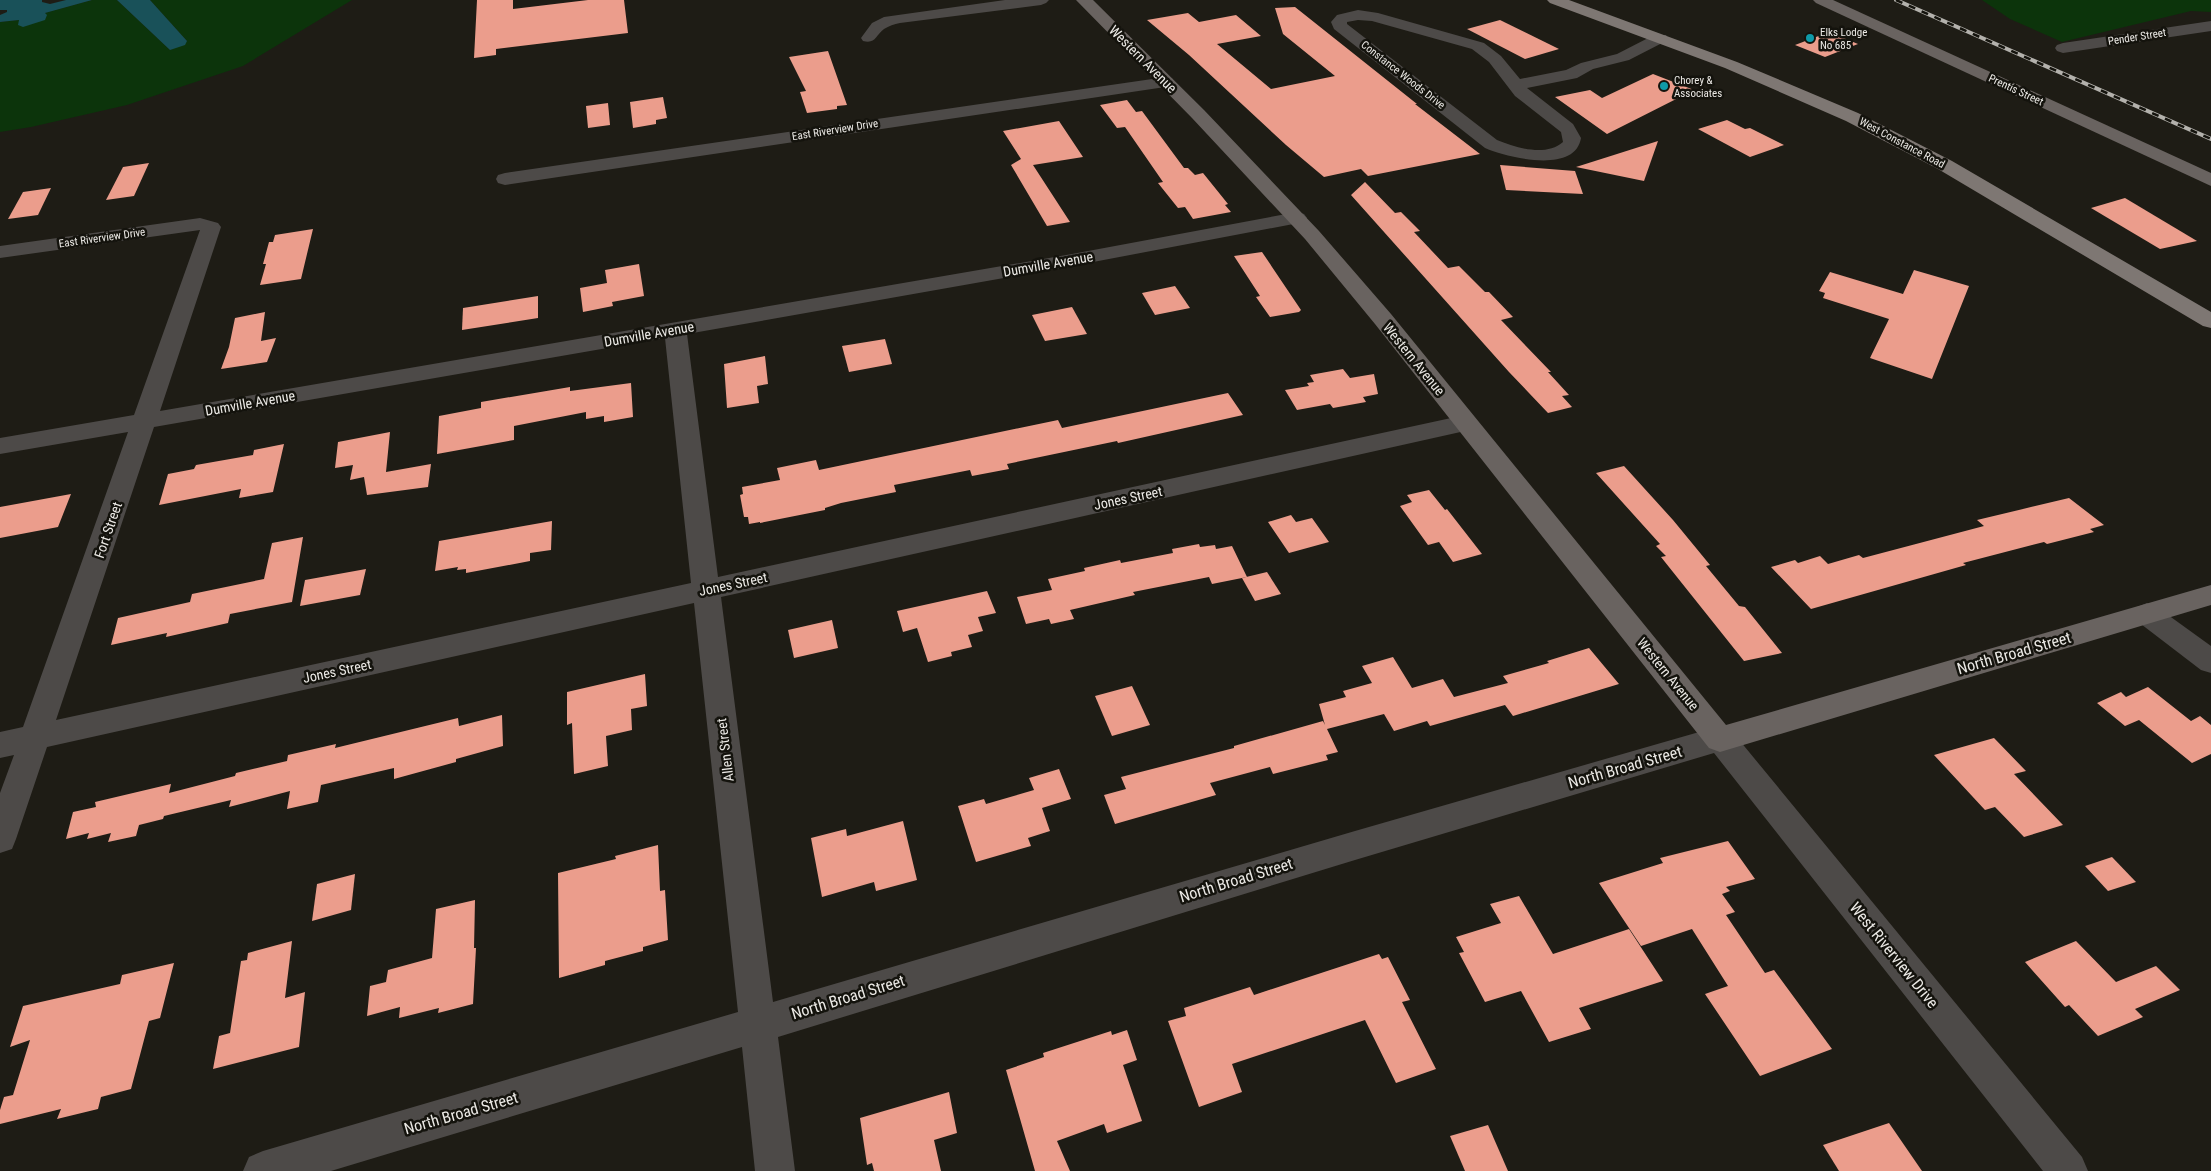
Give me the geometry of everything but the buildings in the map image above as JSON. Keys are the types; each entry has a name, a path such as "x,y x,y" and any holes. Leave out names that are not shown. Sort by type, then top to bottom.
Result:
{"main road":[{"name":"West Constance Road","path":"1555,0 1660,38 1790,89 1904,142 2211,321"},
{"name":"West Constance Road","path":"1538,2 1551,6 1573,8"}],"street":[{"path":"869,38 879,24 900,18 1041,0"},
{"name":"Western Avenue","path":"1084,0 1297,218 1383,320 1720,739"},
{"name":"Prentis Street","path":"1821,0 2211,180"},
{"name":"Constance Woods Drive","path":"1349,16 1373,16 1468,42 1488,52 1515,85 1572,133 1572,141 1569,148 1562,152 1532,155 1516,153 1492,144 1340,26 1339,22 1349,16"},
{"name":"Pender Street","path":"2063,48 2211,26"},
{"path":"1515,85 1571,74 1587,66 1623,57 1660,38"},
{"name":"East Riverview Drive","path":"505,179 1166,82"},
{"name":"Dumville Avenue","path":"0,446 675,329 1297,218"},
{"name":"East Riverview Drive","path":"0,252 205,224"},
{"name":"Fort Street","path":"0,839 212,227 205,224"},
{"name":"Allen Street","path":"675,329 774,1171"},
{"name":"Jones Street","path":"0,745 1465,423"},
{"name":"North Broad Street","path":"263,1171 1255,874 2211,595"},
{"path":"2147,614 2211,662"},
{"name":"West Riverview Drive","path":"1720,739 2068,1171"}],"green space":[{"path":"92,0 117,0 170,50 187,41 150,0 352,0 243,66 127,105 31,127 0,132 0,22 19,20"},
{"path":"1982,0 2211,0 2211,12 2191,11 2062,42 2010,19"}],"water":[{"path":"0,0 42,0 42,2 50,4 66,0 92,0 45,13 47,15 45,20 23,27 18,25 19,20 0,22 0,15 7,12 7,10 0,10"},
{"path":"117,0 150,0 187,41 185,45 170,50"}],"railway":[{"path":"1896,0 2211,139"}],"place":[{"name":"Elks Lodge No 685","path":"1810,38"},
{"name":"Chorey & Associates","path":"1664,86"}]}
